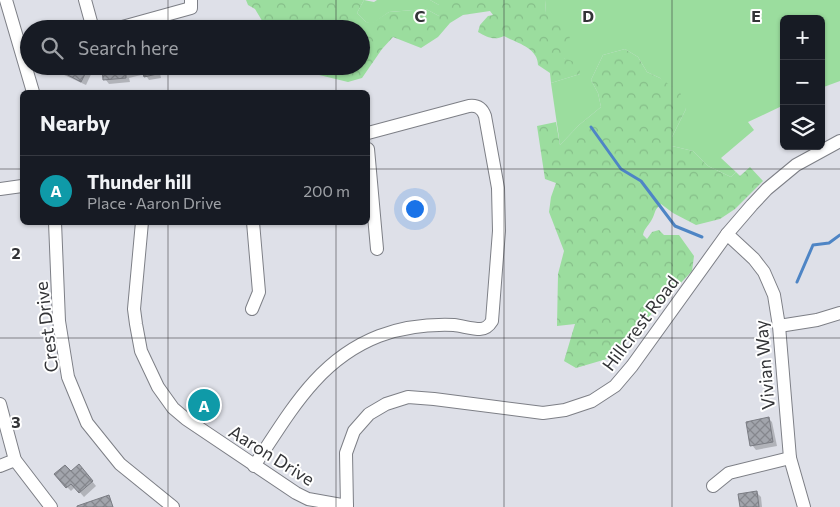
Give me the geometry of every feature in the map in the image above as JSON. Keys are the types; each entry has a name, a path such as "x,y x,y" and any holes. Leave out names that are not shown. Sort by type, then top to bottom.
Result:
{"street":[{"path":"6,0 20,48"},
{"path":"85,0 90,20"},
{"path":"148,20 191,8 191,0"},
{"path":"28,75 32,90"},
{"path":"254,466 308,387 327,367 348,353 377,337 406,328 448,325 482,329 488,327 492,321 499,231 498,188 485,116 482,110 476,106 469,106 370,131"},
{"name":"Hillcrest Road","path":"347,507 346,453 354,431 369,414 386,404 408,397 543,413 566,410 592,401 615,386 632,366 727,234 752,205 784,174 809,157 840,141"},
{"path":"370,171 377,249"},
{"path":"0,189 20,186"},
{"name":"Crest Drive","path":"55,225 59,321 68,377 87,423 120,464 174,507"},
{"name":"Aaron Drive","path":"142,225 134,309 138,339 146,363 158,387 173,408 200,429 296,493 308,499 347,507"},
{"path":"252,309 259,292 253,225"},
{"name":"Vivian Way","path":"727,234 754,259 764,272 774,295 779,326 790,458 804,507"},
{"path":"779,326 817,320 840,313"},
{"path":"0,404 15,460 51,507"},
{"path":"713,486 729,473 790,458"},
{"path":"0,466 15,460"}],"green space":[{"path":"246,0 364,0 357,13 364,20 262,20 255,9 248,5"},
{"path":"364,0 374,2 377,0 430,0 439,5 439,16 426,9 389,12 372,24 370,20 364,20 357,13"},
{"path":"430,0 546,0 545,13 572,29 564,58 580,64 580,74 551,83 550,73 538,65 535,54 531,50 504,36 494,38 478,32 480,25 488,16 493,15 490,11 463,15 450,23 438,37 421,48 393,37 370,66 370,23 389,12 426,9 439,16 439,5"},
{"path":"546,0 840,0 840,81 825,87 825,15 780,15 780,107 748,122 754,130 721,158 736,172 731,177 708,166 693,151 672,146 672,137 686,109 660,78 647,72 638,57 625,49 603,55 591,80 598,93 601,107 579,125 560,145 551,83 580,74 564,58 545,13"},
{"path":"625,49 638,57 647,72 660,78 680,92 686,109 672,137 672,146 693,151 708,166 731,177 736,172 740,176 750,167 763,181 735,209 720,219 696,225 673,213 661,204 658,206 643,235 647,239 652,232 659,230 664,235 679,235 694,256 692,271 610,358 576,368 564,361 575,324 557,326 558,274 564,251 549,212 551,197 556,183 545,179 537,126 556,122 560,145 579,125 601,107 598,93 591,80 603,55"},
{"path":"319,75 364,75 362,78 348,82"}],"building":[{"path":"68,75 84,75 81,82"},
{"path":"103,75 126,75 126,78 103,80"},
{"path":"769,417 773,442 750,446 746,422"},
{"path":"79,464 93,481 79,493 71,484 66,488 54,474 65,465 71,471"},
{"path":"757,491 759,507 740,507 738,494"},
{"path":"109,495 113,507 77,507 77,506"}],"waterway":[{"path":"591,127 621,169 641,181 675,226 702,237"},
{"path":"797,282 813,245 829,243 840,235"}],"place":[{"name":"Thunder hill","path":"204,405"}]}
